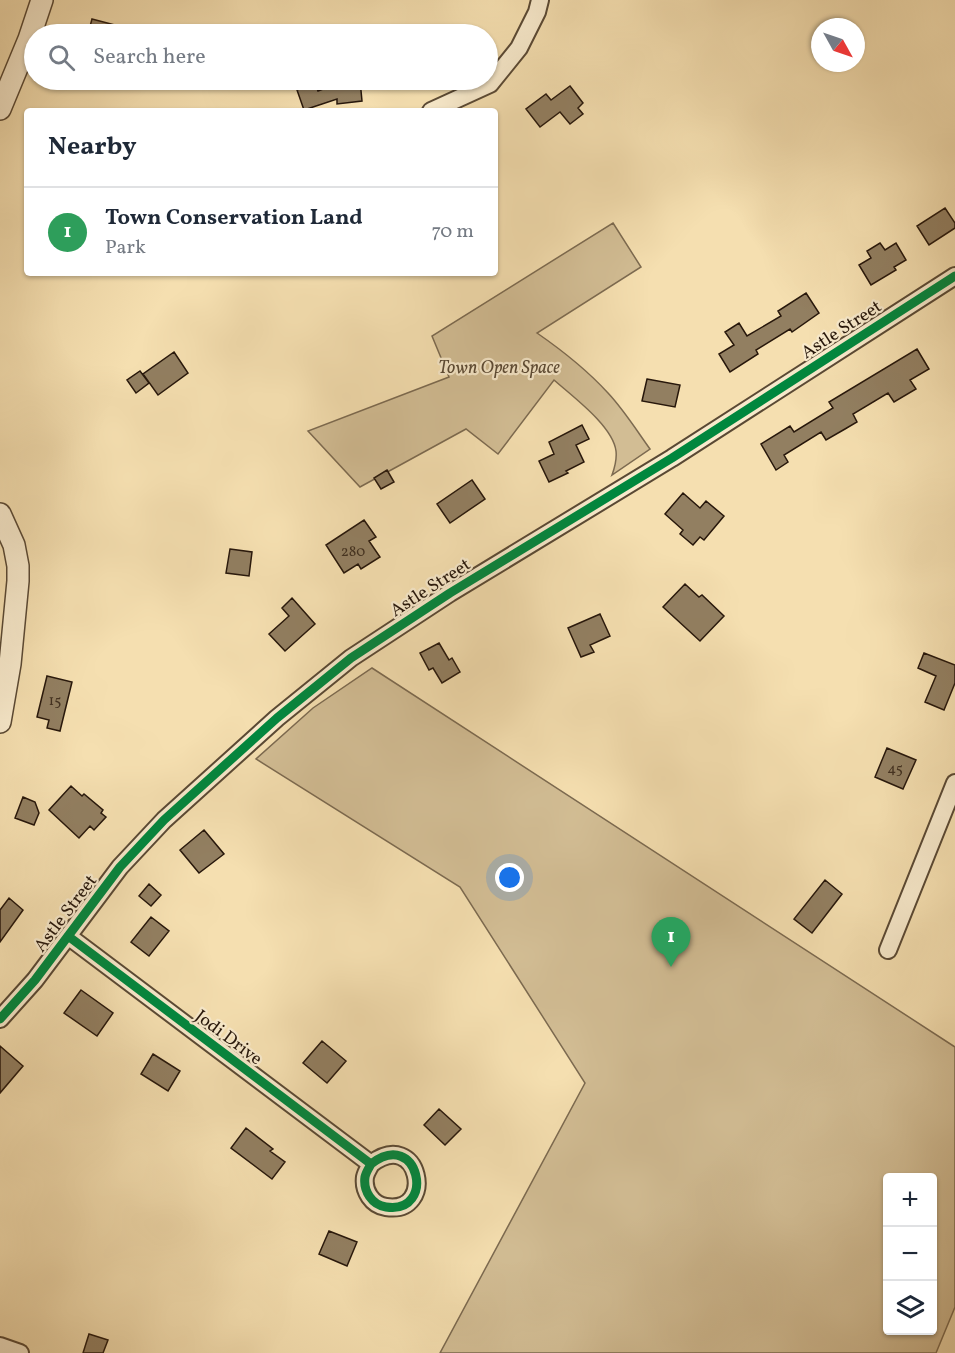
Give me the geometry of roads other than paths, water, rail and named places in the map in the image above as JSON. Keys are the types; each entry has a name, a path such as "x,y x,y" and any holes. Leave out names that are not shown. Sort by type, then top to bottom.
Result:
{"street":[{"path":"34,24 42,0"},
{"path":"498,74 519,48 537,12 540,0"},
{"path":"0,110 24,51"},
{"path":"438,108 477,90"},
{"name":"Astle Street","path":"0,1019 23,995 120,867 164,820 277,718 351,658 450,593 672,458 955,276"},
{"path":"0,514 14,545 18,566 11,655 0,722"},
{"path":"888,950 955,783"},
{"name":"Jodi Drive","path":"68,936 371,1164"},
{"path":"0,1346 20,1353"}],"place":[{"name":"Town Conservation Land","path":"671,967"}],"park label":[{"name":"Town Open Space","path":"499,367"}]}
